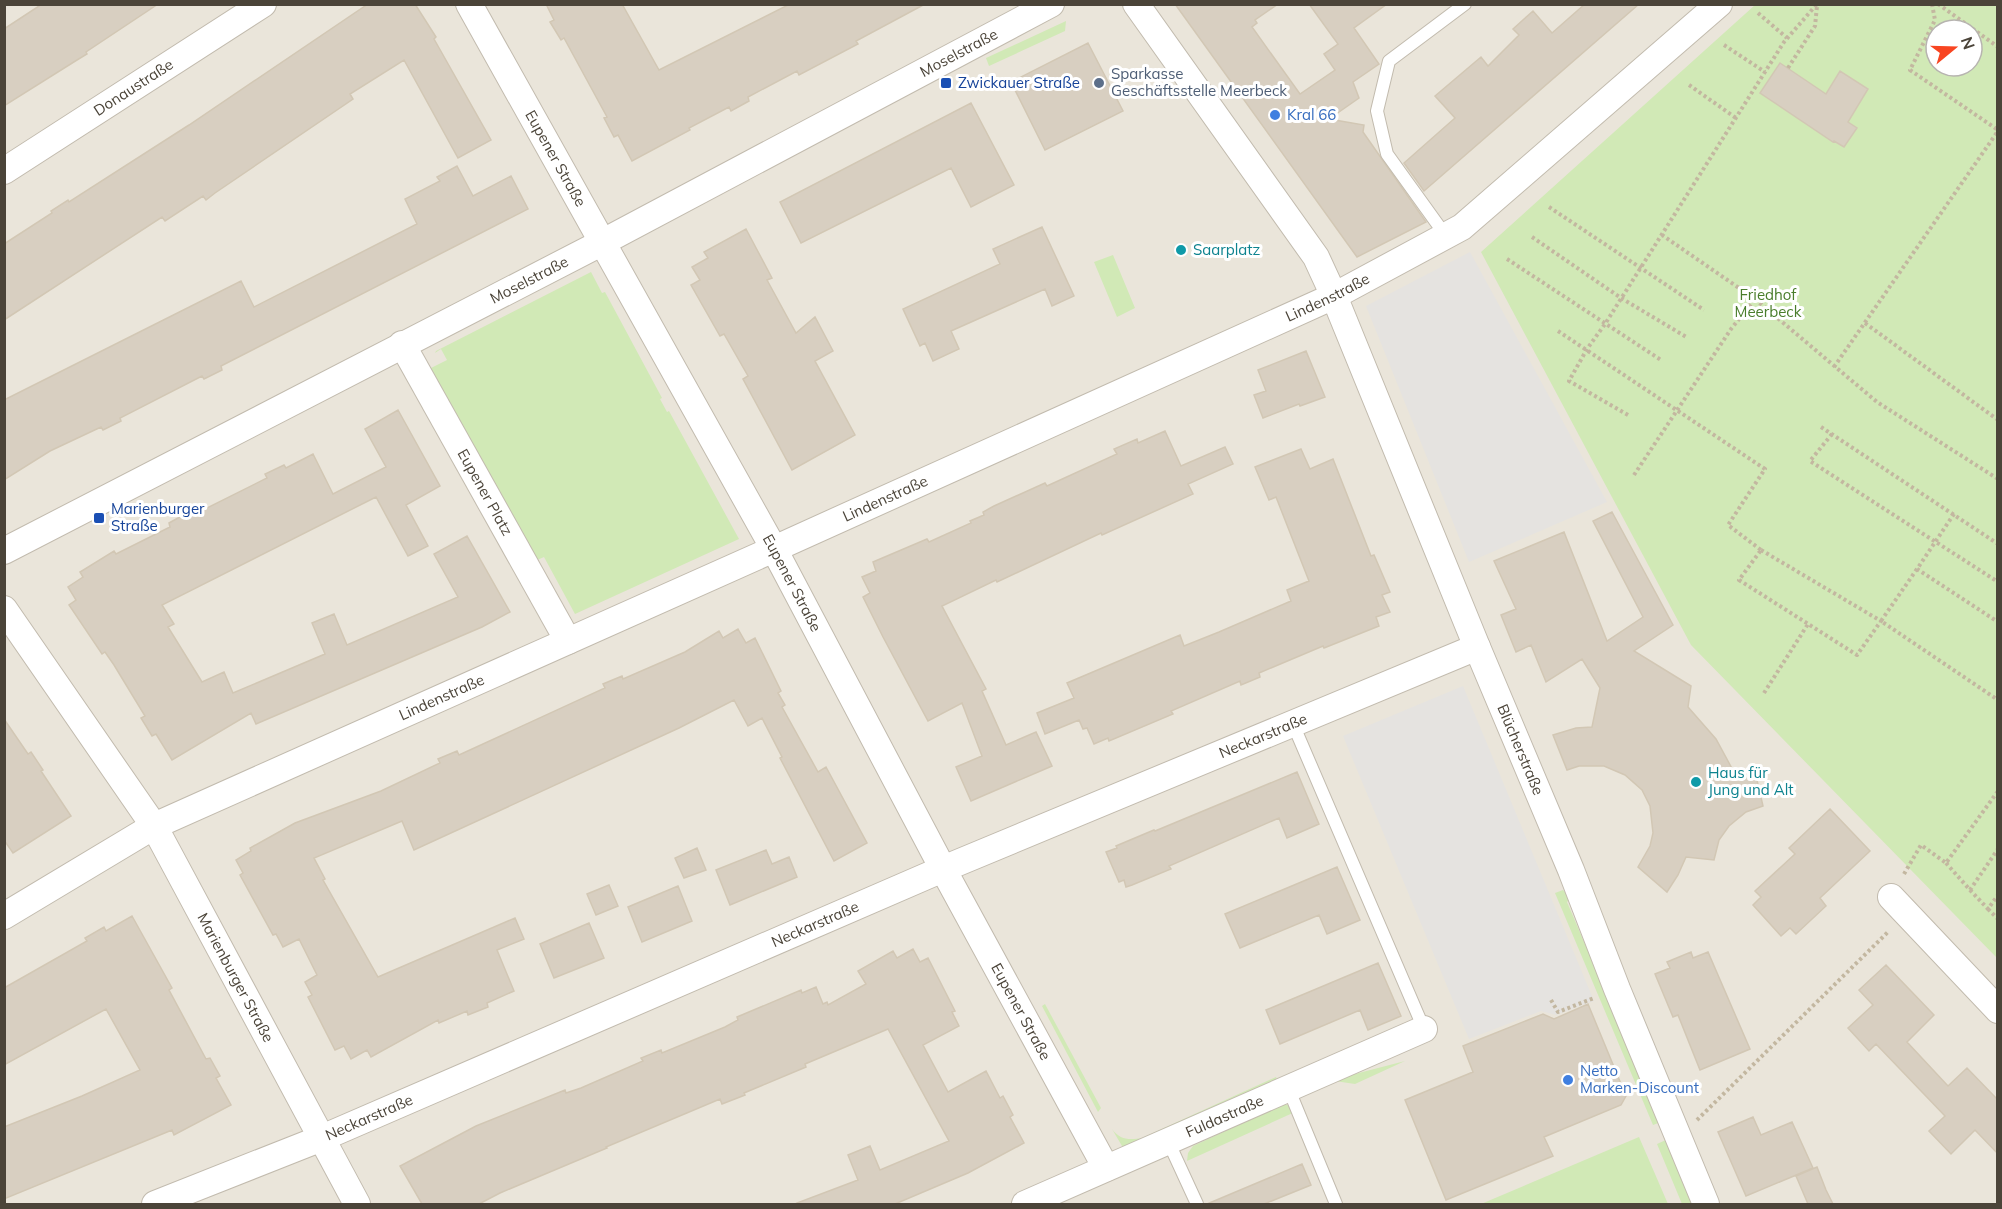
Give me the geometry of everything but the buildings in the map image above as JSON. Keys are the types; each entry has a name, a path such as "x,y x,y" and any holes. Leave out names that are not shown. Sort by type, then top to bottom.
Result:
{"street":[{"name":"Donaustraße","path":"4,171 263,4"},
{"name":"Eupener Straße","path":"469,4 774,549 943,869 1106,1168"},
{"name":"Moselstraße","path":"4,551 603,242 1052,4"},
{"path":"1136,4 1316,257 1334,296"},
{"name":"Lindenstraße","path":"4,916 154,826 1334,296 1462,227 1719,4"},
{"name":"Blücherstraße","path":"1334,296 1706,1204"},
{"name":"Eupener Platz","path":"402,344 568,640"},
{"name":"Marienburger Straße","path":"4,609 154,826 357,1204"},
{"name":"Neckarstraße","path":"155,1204 322,1138 943,869 1477,647"},
{"path":"1899,905 1998,1010"},
{"name":"Fuldastraße","path":"1038,1202 1106,1168 1424,1029"}],"lane":[{"path":"1446,236 1387,154 1377,111 1389,61 1465,4"},
{"path":"1293,724 1424,1029"},
{"path":"1288,1090 1336,1204"},
{"path":"1168,1141 1197,1204"}],"path":[{"path":"1834,367 1998,131 1910,70 1935,20 1932,4"},
{"path":"1938,4 1998,47"},
{"path":"1628,415 1569,381 1587,349 1622,298 1787,38 1817,5"},
{"path":"1788,68 1815,26 1817,5"},
{"path":"1758,13 1787,38"},
{"path":"1724,45 1765,72"},
{"path":"1689,85 1736,118"},
{"path":"1549,207 1704,310"},
{"path":"1662,235 1755,299 1877,402 1998,479"},
{"path":"1532,237 1622,298 1688,338"},
{"path":"1507,259 1661,360"},
{"path":"1634,475 1731,329 1755,299"},
{"path":"1865,323 1998,420"},
{"path":"1558,331 1765,470 1728,525 1761,550 1881,621 1998,700"},
{"path":"1821,427 1998,543"},
{"path":"1832,434 1810,461 1998,582"},
{"path":"1761,550 1739,580 1857,655 1954,514"},
{"path":"1917,569 1998,622"},
{"path":"1764,693 1808,624"},
{"path":"1946,863 1998,791"},
{"path":"1678,1136 1702,1116 1899,905 1921,845 1946,863 1998,919"},
{"path":"1970,890 1998,849"},
{"path":"1988,909 1998,895"},
{"path":"1551,1000 1558,1012 1617,989"}],"shaded area":[{"path":"5,5 1997,5 1997,1204 5,1204"},
{"path":"1470,252 1607,502 1469,562 1366,306"},
{"path":"1463,686 1594,1001 1556,1015 1541,1011 1469,1039 1343,736"}],"green space":[{"name":"Friedhof Meerbeck","path":"1755,5 1997,5 1997,958 1691,645 1481,252"},
{"path":"1066,21 1065,31 989,66 986,58"},
{"path":"1113,255 1135,308 1117,317 1094,262"},
{"path":"591,272 602,293 605,292 662,398 660,399 667,412 669,411 739,539 575,614 544,557 535,561 427,370 447,360 441,349 435,353 436,351"},
{"path":"1563,890 1569,891 1571,898 1567,902 1661,1122 1653,1125 1555,893"},
{"path":"1045,1004 1101,1108 1098,1112 1042,1006"},
{"path":"1405,1061 1355,1084 1328,1080 1350,1073 1355,1074"},
{"path":"1276,1077 1278,1082 1129,1148 1122,1146 1112,1129 1125,1138 1142,1138"},
{"path":"1284,1104 1290,1106 1295,1112 1187,1161 1188,1153 1193,1146"},
{"path":"1639,1137 1668,1204 1481,1204"},
{"path":"1668,1139 1692,1204 1682,1204 1657,1144"}],"place":[{"name":"Zwickauer Straße","path":"946,83"},
{"name":"Sparkasse Geschäftsstelle Meerbeck","path":"1099,83"},
{"name":"Kral 66","path":"1275,115"},
{"name":"Saarplatz","path":"1181,250"},
{"name":"Marienburger Straße","path":"99,518"},
{"name":"Haus für Jung und Alt","path":"1696,782"},
{"name":"Netto Marken-Discount","path":"1568,1080"}]}
